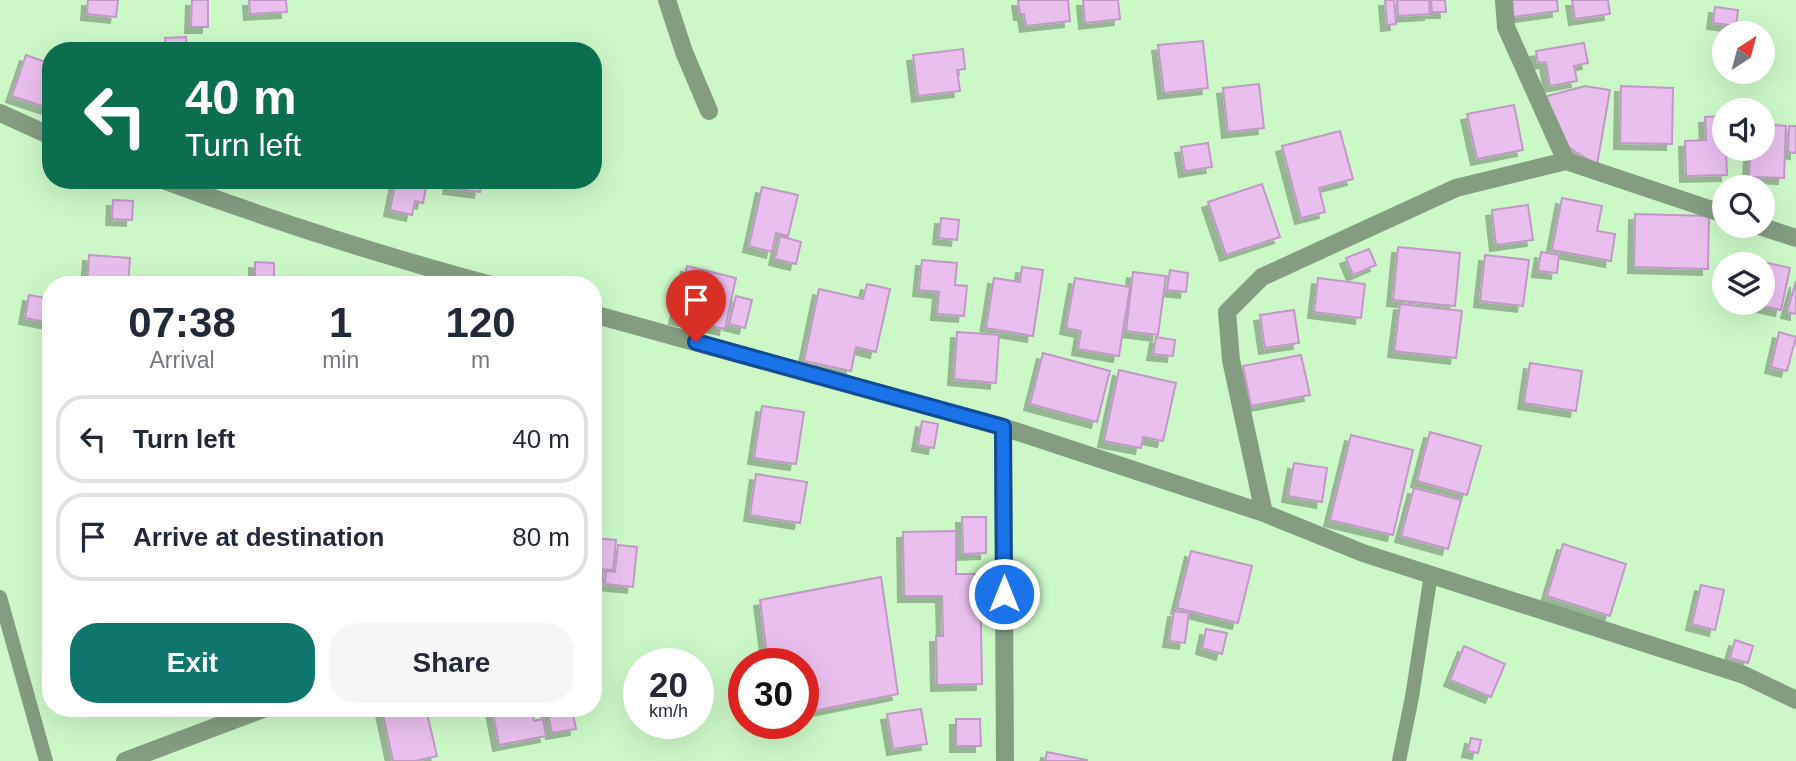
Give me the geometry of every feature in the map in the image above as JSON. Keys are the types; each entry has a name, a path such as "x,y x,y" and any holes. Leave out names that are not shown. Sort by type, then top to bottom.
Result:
{"street":[{"path":"667,0 684,52 709,111"},
{"path":"1504,0 1506,27 1566,161"},
{"path":"0,113 42,132"},
{"path":"1264,513 1231,360 1227,312 1262,276 1456,188 1566,161 1712,210"},
{"path":"187,189 426,276"},
{"path":"1775,231 1796,238"},
{"path":"602,316 1003,427 1264,513 1363,553 1744,675 1796,700"},
{"path":"1003,427 1005,761"},
{"path":"125,761 242,717"}],"lane":[{"path":"1399,761 1432,575"},
{"path":"0,597 46,761"}],"building":[{"path":"88,0 118,0 116,17 87,14"},
{"path":"192,0 208,0 208,27 191,27"},
{"path":"249,0 286,0 287,12 250,14"},
{"path":"1018,0 1068,0 1070,21 1026,26 1024,14 1020,14"},
{"path":"1083,0 1118,0 1120,19 1085,23"},
{"path":"1385,0 1394,0 1396,24 1387,25"},
{"path":"1397,0 1429,0 1430,14 1398,16"},
{"path":"1431,0 1445,0 1446,12 1432,12"},
{"path":"1511,0 1557,0 1558,11 1513,17"},
{"path":"1572,0 1608,0 1610,14 1575,19"},
{"path":"1715,7 1738,10 1737,21 1713,21"},
{"path":"186,37 186,42 165,42 165,38"},
{"path":"1203,41 1208,88 1164,93 1158,45"},
{"path":"1584,43 1588,63 1574,66 1577,81 1550,86 1546,62 1538,63 1536,51"},
{"path":"963,49 965,69 957,70 960,91 918,96 913,55"},
{"path":"26,55 42,61 42,106 12,96"},
{"path":"1259,84 1264,128 1228,132 1223,88"},
{"path":"1585,86 1610,90 1597,165 1568,147 1544,97"},
{"path":"1621,86 1673,88 1672,144 1620,143"},
{"path":"1514,105 1523,150 1477,159 1467,114"},
{"path":"1705,117 1712,117 1712,161 1726,161 1727,175 1686,176 1685,141 1706,140"},
{"path":"1775,125 1786,126 1784,178 1775,178 1775,175 1749,175 1750,161 1775,161"},
{"path":"1789,126 1796,126 1796,153 1788,152"},
{"path":"1340,131 1353,179 1319,188 1325,212 1301,218 1282,146"},
{"path":"1208,143 1212,167 1185,171 1181,147"},
{"path":"1262,184 1280,237 1226,255 1208,202"},
{"path":"762,187 798,195 788,236 776,233 772,252 749,246"},
{"path":"394,189 426,189 423,203 415,201 412,215 390,210"},
{"path":"457,189 480,189 480,192"},
{"path":"1562,198 1602,206 1597,231 1615,234 1611,261 1552,250"},
{"path":"113,200 133,201 132,220 112,219"},
{"path":"1528,205 1533,240 1496,245 1492,210"},
{"path":"1635,214 1709,216 1708,269 1634,267"},
{"path":"941,218 959,220 957,240 939,238"},
{"path":"780,236 801,242 796,264 775,259"},
{"path":"1398,247 1460,253 1455,306 1393,300"},
{"path":"1369,249 1376,265 1353,275 1346,258"},
{"path":"1541,252 1559,255 1557,273 1538,271"},
{"path":"89,255 130,258 129,276 88,276"},
{"path":"1485,255 1529,260 1523,306 1480,301"},
{"path":"922,260 957,263 955,285 967,286 964,316 937,314 939,292 919,290"},
{"path":"255,262 274,263 274,276 255,276"},
{"path":"1775,265 1790,268 1781,310 1775,309"},
{"path":"687,266 736,278 725,329 675,318"},
{"path":"1022,267 1043,270 1033,336 986,328 994,278 1020,282"},
{"path":"1170,270 1188,273 1186,292 1167,290"},
{"path":"1133,272 1166,276 1158,335 1126,331"},
{"path":"1075,278 1130,287 1119,356 1078,349 1081,331 1066,328"},
{"path":"1318,278 1365,284 1361,318 1314,312"},
{"path":"1796,281 1796,314 1787,312"},
{"path":"867,284 890,289 876,352 856,347 851,371 804,361 819,289 863,299"},
{"path":"29,295 42,297 42,321 25,318"},
{"path":"736,296 752,300 745,328 729,324"},
{"path":"1400,304 1462,311 1456,358 1394,351"},
{"path":"1294,310 1299,343 1265,348 1260,315"},
{"path":"957,332 999,335 996,383 954,379"},
{"path":"1779,332 1796,337 1787,371 1771,367"},
{"path":"1156,337 1175,340 1173,356 1153,354"},
{"path":"1043,353 1110,371 1097,422 1030,404"},
{"path":"1301,355 1310,395 1251,406 1243,366"},
{"path":"1530,363 1582,371 1576,411 1524,403"},
{"path":"1119,370 1176,383 1163,441 1143,437 1141,448 1104,441"},
{"path":"762,406 804,412 796,464 754,458"},
{"path":"922,421 938,424 934,448 918,445"},
{"path":"1430,432 1481,446 1467,495 1417,481"},
{"path":"1351,435 1413,450 1393,535 1330,520"},
{"path":"1294,463 1327,468 1322,502 1288,496"},
{"path":"756,474 807,482 800,523 750,515"},
{"path":"1414,488 1461,500 1448,549 1401,536"},
{"path":"962,517 986,517 986,553 963,554"},
{"path":"956,531 956,574 980,574 982,684 937,685 936,636 943,636 942,596 904,596 903,532"},
{"path":"602,539 616,540 613,570 603,569 602,578"},
{"path":"1563,544 1626,564 1610,616 1547,596"},
{"path":"618,545 637,547 633,587 605,584 606,571 615,572"},
{"path":"1191,551 1252,566 1238,623 1177,608"},
{"path":"881,577 898,694 819,710 819,648 766,648 760,600"},
{"path":"1701,585 1724,590 1715,630 1692,624"},
{"path":"1174,611 1189,613 1185,643 1169,641"},
{"path":"1206,629 1227,633 1222,654 1202,648"},
{"path":"1735,640 1753,646 1748,663 1730,658"},
{"path":"1464,646 1505,664 1491,697 1450,680"},
{"path":"921,709 927,744 893,749 887,714"},
{"path":"384,717 428,717 437,756 415,761 393,761"},
{"path":"494,717 533,717 534,721 543,719 546,736 499,745"},
{"path":"549,717 574,717 576,729 552,733"},
{"path":"956,719 980,719 981,746 956,746"},
{"path":"1471,738 1481,740 1478,753 1468,751"},
{"path":"1047,752 1087,760 1087,761 1045,761"}],"route":[{"path":"696,342 1003,427 1004,594"}]}
